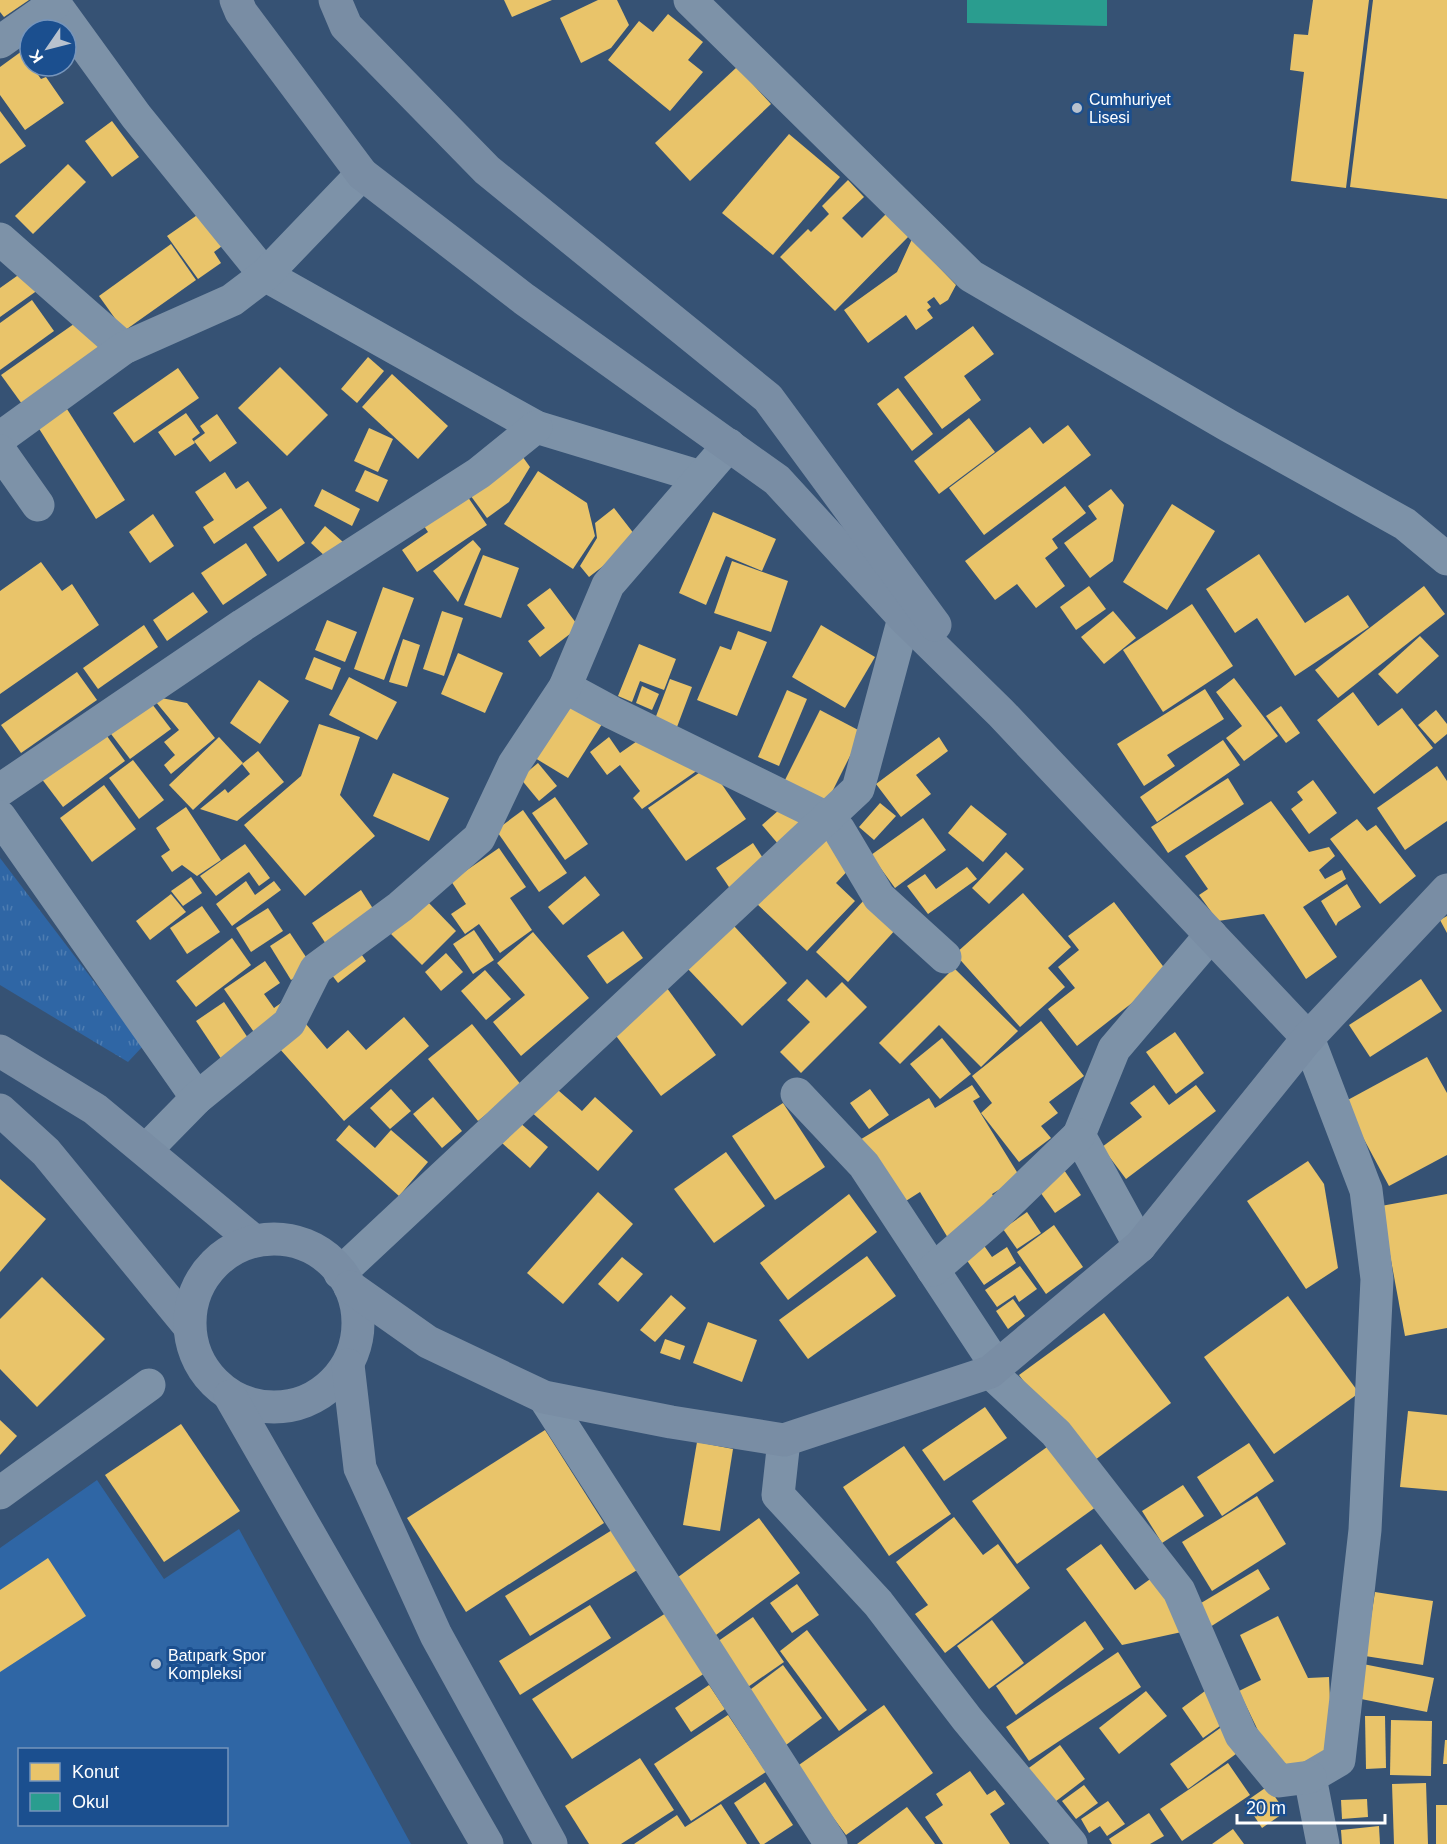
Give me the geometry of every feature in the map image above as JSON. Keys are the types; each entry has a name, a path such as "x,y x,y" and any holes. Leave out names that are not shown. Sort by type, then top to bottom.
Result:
{"main road":[{"path":"236,0 241,12 362,174 524,299 777,480 904,618 1001,713 1308,1038"},
{"path":"335,0 345,26 487,170 768,398 1001,713"},
{"path":"345,1280 428,1342 544,1397 671,1422 784,1440 994,1370 1140,1246 1308,1038 1447,890"},
{"path":"0,1051 95,1109 254,1241"},
{"path":"0,1110 46,1152 189,1326"},
{"path":"230,1396 255,1406 283,1407 308,1400 330,1386 348,1365 356,1340 358,1313 345,1280 333,1263 310,1247 282,1239 254,1241 228,1252 207,1271 194,1295 189,1326 195,1353 210,1378 230,1396 487,1844"},
{"path":"348,1365 360,1468 436,1635 551,1844"}],"street":[{"path":"690,0 971,276 1229,426 1405,524 1447,559"},
{"path":"0,42 53,2 136,116 265,275 536,427 701,477"},
{"path":"0,438 124,348 232,300 265,275 362,174"},
{"path":"0,240 124,348"},
{"path":"0,790 243,625 479,473 536,427"},
{"path":"146,1150 197,1098 289,1023 316,969 400,907 478,838 514,764 565,687 608,585 729,445"},
{"path":"0,451 38,505"},
{"path":"345,1280 858,789 904,618"},
{"path":"565,687 827,818 839,831 879,897 945,957"},
{"path":"0,817 197,1098"},
{"path":"933,1270 994,1217 1079,1135 1114,1048 1211,935"},
{"path":"797,1094 864,1165 933,1270 994,1370 1056,1433 1179,1591 1241,1735 1279,1781 1310,1777 1338,1760 1365,1530 1377,1279 1366,1190 1308,1038"},
{"path":"1079,1135 1140,1246"},
{"path":"0,1493 149,1385"},
{"path":"544,1397 831,1844"},
{"path":"784,1440 778,1495 878,1603 967,1719 1071,1844"},
{"path":"1310,1777 1323,1844"}],"green space":[{"path":"0,858 143,1046 128,1062 0,985"},
{"name":"Batıpark Spor Kompleksi","path":"97,1480 164,1579 239,1529 411,1844 0,1844 0,1548"}],"building: Konut":[{"path":"0,0 29,0 4,17 0,12"},
{"path":"504,0 552,0 512,17"},
{"path":"598,0 617,0 629,25 611,48 581,63 560,18"},
{"path":"1313,0 1369,0 1346,188 1291,181 1304,72 1290,70 1294,34 1308,35"},
{"path":"1373,0 1447,0 1447,199 1350,187"},
{"path":"668,14 703,42 688,60 703,72 670,111 608,60 639,21 653,32"},
{"path":"18,54 18,78 47,78 64,103 25,130 0,95 0,67"},
{"path":"737,67 771,104 690,181 655,143"},
{"path":"0,111 26,146 0,164"},
{"path":"112,121 139,157 112,177 85,141"},
{"path":"789,134 840,177 773,255 722,213"},
{"path":"68,164 86,182 33,234 15,216"},
{"path":"848,180 864,197 842,218 862,238 887,213 910,235 835,311 780,257 808,229 811,232 829,214 822,206"},
{"path":"203,211 226,243 214,252 221,263 198,279 167,236"},
{"path":"912,239 956,285 948,300 940,305 934,297 927,302 931,307 927,310 933,318 916,330 906,315 868,343 844,310 897,272"},
{"path":"171,244 196,280 124,331 99,296"},
{"path":"24,271 38,290 0,317 0,288"},
{"path":"32,300 54,331 0,370 0,323"},
{"path":"81,319 101,348 22,404 1,375"},
{"path":"973,326 994,354 964,376 981,400 942,429 904,377"},
{"path":"368,357 384,371 357,403 341,389"},
{"path":"280,367 328,415 287,456 238,408"},
{"path":"178,368 199,398 134,443 113,413"},
{"path":"392,374 448,426 418,459 362,407"},
{"path":"898,388 933,434 912,451 877,404"},
{"path":"67,409 125,500 96,519 38,427"},
{"path":"186,413 200,433 192,439 195,443 175,456 158,432"},
{"path":"217,414 237,443 210,462 194,441 205,433 200,426"},
{"path":"969,418 995,452 939,494 914,461"},
{"path":"1068,425 1091,455 984,535 949,488 1030,427 1043,444"},
{"path":"369,428 393,439 378,472 354,461"},
{"path":"517,449 530,467 509,502 487,518 465,488"},
{"path":"365,470 388,480 378,502 355,491"},
{"path":"538,471 587,503 595,536 573,569 504,524"},
{"path":"225,472 236,489 248,481 267,508 214,544 203,527 214,520 195,492"},
{"path":"1065,486 1086,513 1052,539 1058,548 1045,558 1065,586 1036,608 1017,584 995,600 965,561"},
{"path":"461,487 487,525 417,572 402,550 428,532 418,517"},
{"path":"322,489 360,509 352,526 314,506"},
{"path":"1111,489 1124,505 1113,561 1090,578 1064,543 1097,519 1088,506"},
{"path":"1172,504 1215,531 1167,610 1123,582"},
{"path":"281,508 305,543 278,562 253,527"},
{"path":"614,508 638,539 589,577 580,566 597,538 595,523"},
{"path":"713,512 776,539 762,571 726,556 706,605 679,593"},
{"path":"153,514 174,546 150,563 129,532"},
{"path":"325,526 343,542 328,559 311,543"},
{"path":"473,540 481,549 458,602 433,571"},
{"path":"246,543 267,575 223,605 201,573"},
{"path":"1259,554 1305,623 1348,595 1369,627 1295,676 1257,618 1235,633 1206,589"},
{"path":"483,555 519,568 501,618 464,605"},
{"path":"732,561 788,581 771,632 714,613"},
{"path":"41,562 62,591 72,584 99,625 0,694 0,591"},
{"path":"1089,586 1106,609 1076,630 1060,607"},
{"path":"1424,586 1445,614 1338,698 1315,670"},
{"path":"383,587 414,598 384,680 354,669"},
{"path":"550,588 579,627 540,657 528,641 545,628 527,605"},
{"path":"193,592 208,612 167,641 153,620"},
{"path":"1192,604 1233,666 1163,712 1123,650"},
{"path":"442,611 463,618 444,676 423,669"},
{"path":"1113,611 1136,638 1104,664 1081,637"},
{"path":"327,620 357,632 345,662 315,650"},
{"path":"144,625 158,647 98,689 83,668"},
{"path":"821,625 875,657 845,708 792,677"},
{"path":"738,631 767,642 737,716 697,700 720,646 731,650"},
{"path":"1420,636 1439,656 1397,694 1378,674"},
{"path":"403,639 420,645 407,687 389,682"},
{"path":"639,644 676,659 664,690 640,681 632,702 618,696"},
{"path":"458,653 503,673 485,713 441,694"},
{"path":"314,657 341,668 332,690 305,679"},
{"path":"77,672 97,700 21,753 1,725"},
{"path":"349,677 397,702 377,740 329,715"},
{"path":"1234,678 1278,736 1244,761 1226,738 1242,726 1216,692"},
{"path":"670,679 692,687 674,735 652,727"},
{"path":"259,680 289,701 260,744 230,723"},
{"path":"642,686 659,694 652,710 636,703"},
{"path":"1205,689 1224,719 1167,755 1175,766 1144,786 1117,744"},
{"path":"787,690 807,699 779,766 758,757"},
{"path":"1353,692 1378,726 1402,708 1433,748 1374,794 1317,720"},
{"path":"146,696 171,729 130,759 105,726"},
{"path":"151,696 187,703 215,738 171,774 164,765 175,755 164,742 179,730"},
{"path":"565,698 604,721 568,778 530,755"},
{"path":"1281,706 1300,733 1286,743 1266,716"},
{"path":"820,710 862,732 826,804 783,784"},
{"path":"1436,710 1447,724 1447,734 1435,744 1418,725"},
{"path":"319,724 360,737 340,795 375,836 305,896 244,825 301,776"},
{"path":"104,732 125,761 63,807 41,778"},
{"path":"219,737 243,763 193,810 169,785"},
{"path":"609,737 620,753 640,739 708,763 642,809 633,798 640,791 620,765 607,775 590,752"},
{"path":"939,737 948,751 916,775 931,794 901,817 876,784"},
{"path":"1223,740 1240,765 1157,822 1140,797"},
{"path":"258,751 284,782 237,821 200,809 225,789 228,793 250,774 242,764"},
{"path":"133,760 164,800 139,819 109,778"},
{"path":"538,763 557,786 539,801 520,778"},
{"path":"709,766 746,819 686,861 648,808"},
{"path":"1437,766 1447,781 1447,821 1405,850 1377,808"},
{"path":"393,773 449,798 429,841 373,816"},
{"path":"1228,778 1244,804 1168,853 1151,827"},
{"path":"1313,780 1337,813 1309,834 1291,809 1303,800 1297,792"},
{"path":"104,785 136,829 92,862 60,818"},
{"path":"555,797 588,844 565,860 532,813"},
{"path":"1271,801 1309,852 1329,847 1335,856 1319,870 1325,879 1342,870 1346,879 1303,907 1337,957 1306,979 1264,914 1218,921 1199,895 1208,889 1185,856"},
{"path":"787,803 805,823 779,845 762,825"},
{"path":"880,803 896,816 874,840 859,827"},
{"path":"971,805 1007,834 983,862 948,833"},
{"path":"186,807 221,860 197,876 182,865 172,872 161,856 170,850 156,828"},
{"path":"523,810 567,873 539,892 496,830"},
{"path":"923,818 946,850 895,888 871,855"},
{"path":"1357,819 1367,831 1376,825 1416,876 1380,904 1330,839"},
{"path":"825,832 857,861 836,883 855,901 807,951 757,904"},
{"path":"753,843 768,866 731,890 716,868"},
{"path":"245,844 270,878 259,886 249,872 216,896 200,876"},
{"path":"499,848 526,887 510,898 532,930 500,953 479,924 465,934 451,914 466,904 451,881"},
{"path":"1006,852 1024,869 989,904 972,888"},
{"path":"967,867 977,879 928,914 907,886 925,874 936,889"},
{"path":"585,876 600,895 563,925 548,907"},
{"path":"191,877 202,893 183,906 171,891"},
{"path":"246,881 255,895 274,881 281,890 232,926 216,904"},
{"path":"1347,884 1361,907 1338,922 1336,926 1321,901"},
{"path":"361,890 381,921 332,953 312,923"},
{"path":"1023,893 1071,947 1048,968 1065,987 1020,1027 955,954"},
{"path":"171,894 186,912 150,940 136,921"},
{"path":"425,899 456,931 422,965 391,934"},
{"path":"865,899 897,928 848,982 816,952"},
{"path":"1114,902 1169,974 1077,1046 1048,1009 1075,988 1058,967 1079,950 1068,936"},
{"path":"202,906 220,932 187,954 170,928"},
{"path":"268,908 283,931 251,952 236,928"},
{"path":"1447,916 1447,933 1440,920"},
{"path":"734,926 787,983 742,1026 688,969"},
{"path":"474,930 494,960 473,974 453,944"},
{"path":"623,931 643,958 607,984 587,956"},
{"path":"533,932 589,998 521,1056 493,1022 525,995 497,963"},
{"path":"290,933 312,966 291,980 270,946"},
{"path":"232,938 251,965 196,1007 176,981"},
{"path":"357,948 366,961 338,983 328,970"},
{"path":"446,953 463,972 441,991 425,972"},
{"path":"265,961 280,983 264,994 274,1008 281,1003 290,1016 258,1038 224,989"},
{"path":"954,968 1018,1031 981,1067 939,1025 900,1064 879,1043"},
{"path":"485,970 511,999 486,1020 461,991"},
{"path":"807,979 826,998 842,982 867,1007 801,1073 780,1052 810,1022 787,1000"},
{"path":"1421,979 1442,1011 1370,1057 1349,1025"},
{"path":"664,984 716,1055 661,1096 608,1025"},
{"path":"224,1002 254,1047 226,1066 196,1021"},
{"path":"404,1017 429,1046 344,1121 279,1048 306,1024 327,1049 348,1030 366,1050"},
{"path":"1041,1021 1084,1076 1049,1102 1058,1113 1041,1126 1051,1138 1019,1162 981,1113 992,1103 972,1076"},
{"path":"472,1024 522,1086 478,1121 428,1059"},
{"path":"1175,1032 1204,1073 1176,1094 1146,1052"},
{"path":"942,1038 971,1074 940,1099 910,1064"},
{"path":"1427,1057 1447,1093 1447,1155 1389,1186 1344,1102"},
{"path":"551,1084 582,1111 595,1097 633,1131 598,1171 529,1110"},
{"path":"972,1085 980,1097 973,1101 1020,1177 992,1194 999,1206 948,1238 920,1192 898,1206 858,1141 929,1098 935,1108"},
{"path":"1154,1085 1169,1105 1196,1085 1216,1111 1126,1179 1102,1147 1142,1117 1130,1103"},
{"path":"391,1089 411,1111 390,1129 370,1108"},
{"path":"870,1089 889,1115 869,1129 850,1103"},
{"path":"433,1097 462,1131 442,1148 413,1114"},
{"path":"783,1103 825,1167 775,1200 732,1136"},
{"path":"519,1122 548,1147 530,1168 502,1143"},
{"path":"349,1125 375,1148 391,1130 428,1162 399,1196 336,1140"},
{"path":"726,1152 765,1206 714,1243 674,1189"},
{"path":"1308,1161 1324,1184 1338,1268 1306,1289 1247,1201"},
{"path":"1060,1164 1081,1195 1055,1213 1033,1182"},
{"path":"0,1179 46,1219 0,1272"},
{"path":"598,1192 633,1224 563,1304 527,1273"},
{"path":"849,1194 877,1232 788,1300 760,1263"},
{"path":"1447,1194 1447,1328 1405,1336 1381,1206"},
{"path":"1027,1212 1041,1233 1017,1249 1003,1229"},
{"path":"1054,1225 1083,1267 1046,1294 1017,1252"},
{"path":"978,1237 992,1257 1007,1247 1016,1263 984,1285 959,1249"},
{"path":"867,1256 896,1296 808,1359 779,1320"},
{"path":"622,1257 643,1274 618,1302 598,1284"},
{"path":"1020,1266 1037,1289 1019,1302 1015,1295 997,1307 985,1290"},
{"path":"42,1277 105,1339 37,1407 0,1369 0,1319"},
{"path":"671,1295 686,1308 655,1342 640,1330"},
{"path":"1288,1296 1359,1393 1274,1454 1204,1357"},
{"path":"1013,1299 1025,1316 1008,1329 996,1311"},
{"path":"1104,1313 1171,1403 1087,1466 1019,1375"},
{"path":"708,1322 757,1340 742,1382 693,1363"},
{"path":"665,1339 685,1346 680,1360 660,1353"},
{"path":"985,1407 1007,1438 944,1481 922,1450"},
{"path":"1408,1411 1447,1415 1447,1491 1400,1487"},
{"path":"0,1420 17,1436 0,1455"},
{"path":"181,1424 240,1511 164,1562 105,1475"},
{"path":"545,1430 604,1523 466,1612 407,1518"},
{"path":"697,1442 733,1449 720,1531 683,1525"},
{"path":"1054,1442 1100,1504 1017,1564 972,1501"},
{"path":"1249,1443 1274,1481 1222,1516 1197,1477"},
{"path":"904,1446 951,1514 889,1556 843,1487"},
{"path":"1183,1485 1204,1516 1162,1543 1142,1511"},
{"path":"1257,1496 1286,1544 1212,1591 1182,1542"},
{"path":"954,1517 983,1555 998,1544 1030,1588 945,1653 915,1614 928,1605 896,1562"},
{"path":"759,1518 800,1573 716,1635 674,1580"},
{"path":"617,1527 642,1567 530,1636 505,1596"},
{"path":"1101,1544 1135,1590 1153,1577 1191,1630 1122,1645 1066,1569"},
{"path":"48,1558 86,1616 0,1672 0,1590"},
{"path":"1258,1569 1270,1589 1210,1627 1196,1606"},
{"path":"797,1584 819,1615 792,1633 770,1603"},
{"path":"1375,1592 1433,1601 1423,1665 1365,1656"},
{"path":"590,1605 611,1638 520,1695 499,1661"},
{"path":"666,1613 705,1673 572,1759 532,1699"},
{"path":"1278,1616 1308,1678 1329,1677 1332,1748 1279,1774 1239,1691 1261,1680 1240,1635"},
{"path":"753,1617 784,1662 745,1689 714,1644"},
{"path":"992,1620 1024,1663 989,1689 957,1646"},
{"path":"1085,1621 1104,1649 1016,1715 996,1686"},
{"path":"807,1630 867,1710 839,1731 780,1651"},
{"path":"1118,1652 1141,1687 1029,1761 1006,1727"},
{"path":"1363,1664 1434,1678 1427,1712 1356,1698"},
{"path":"783,1665 822,1718 782,1748 743,1695"},
{"path":"709,1685 725,1709 691,1732 675,1708"},
{"path":"1146,1691 1167,1716 1119,1754 1099,1728"},
{"path":"1205,1691 1227,1721 1203,1738 1182,1708"},
{"path":"884,1705 933,1773 846,1835 796,1767"},
{"path":"728,1715 766,1772 691,1821 654,1764"},
{"path":"1365,1716 1385,1716 1386,1768 1366,1769"},
{"path":"1391,1720 1432,1721 1431,1776 1390,1775"},
{"path":"1223,1726 1240,1751 1188,1789 1170,1764"},
{"path":"1445,1740 1447,1740 1447,1764 1443,1764"},
{"path":"1060,1745 1085,1779 1051,1805 1026,1770"},
{"path":"640,1758 674,1810 621,1844 589,1844 565,1806"},
{"path":"1228,1763 1250,1795 1182,1841 1160,1809"},
{"path":"970,1771 987,1795 995,1790 1005,1804 990,1814 1010,1844 943,1844 925,1817 943,1805 936,1794"},
{"path":"765,1782 793,1825 764,1844 760,1844 734,1803"},
{"path":"1426,1783 1428,1844 1394,1844 1392,1784"},
{"path":"1084,1785 1098,1803 1076,1819 1062,1801"},
{"path":"1268,1786 1285,1812 1262,1828 1245,1802"},
{"path":"1367,1799 1368,1817 1342,1819 1341,1800"},
{"path":"1108,1801 1125,1824 1107,1836 1100,1826 1089,1833 1081,1819"},
{"path":"721,1804 747,1844 634,1844 677,1815 685,1827"},
{"path":"1436,1805 1447,1805 1447,1844 1436,1844"},
{"path":"907,1807 935,1844 857,1844"},
{"path":"1149,1813 1164,1836 1150,1844 1112,1844 1109,1839"},
{"path":"1379,1826 1380,1844 1342,1844 1341,1830"},
{"path":"1233,1829 1244,1844 1212,1844"}],"building: Okul":[{"path":"967,0 1107,0 1107,26 967,23"}],"place":[{"name":"Cumhuriyet Lisesi","path":"1077,108"},
{"name":"Batıpark Spor Kompleksi","path":"156,1664"}]}
